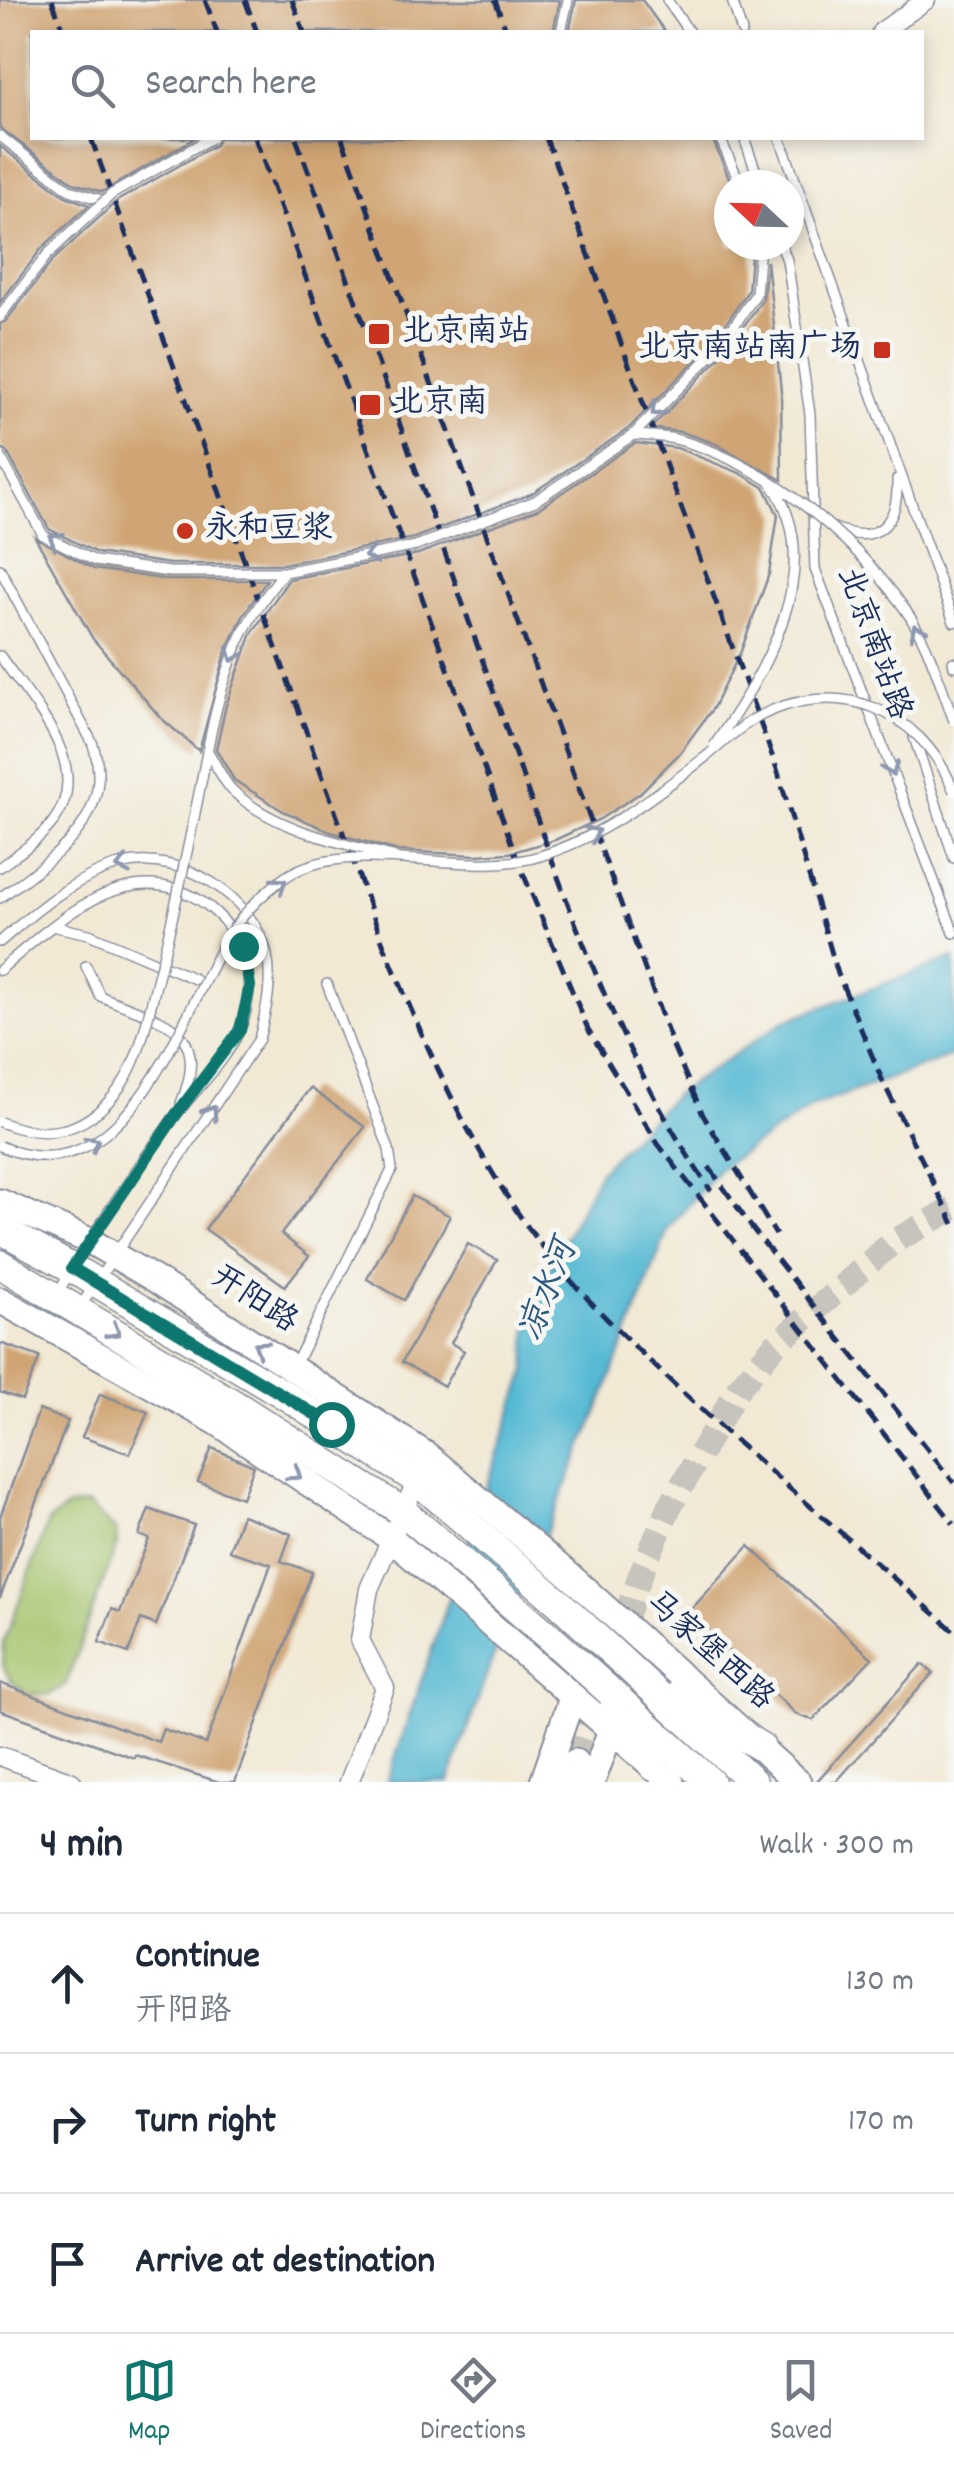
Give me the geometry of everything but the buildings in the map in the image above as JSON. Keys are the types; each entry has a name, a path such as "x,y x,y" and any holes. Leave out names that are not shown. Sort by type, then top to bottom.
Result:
{"main road":[{"name":"开阳路","path":"0,1229 316,1415 422,1468 450,1494"},
{"path":"0,1264 67,1303 399,1526 432,1536 710,1782"},
{"name":"马家堡西路","path":"450,1494 619,1661 753,1782"},
{"path":"619,1661 761,1748"},
{"path":"583,1669 662,1774"}],"street":[{"path":"884,30 926,0"},
{"name":"开阳路","path":"0,1202 114,1255 293,1369 422,1468"},
{"path":"0,1300 399,1526 420,1564 662,1774"},
{"path":"349,1782 384,1688 360,1640 370,1589 422,1468"},
{"name":"马家堡西路","path":"450,1494 570,1576 798,1782"},
{"path":"544,1782 572,1698"},
{"path":"592,1782 610,1730"},
{"path":"0,1756 72,1782"}],"lane":[{"path":"561,30 568,0"},
{"path":"667,0 688,30"},
{"path":"732,0 741,30"},
{"path":"0,136 70,190 104,201"},
{"path":"0,316 48,254 104,201 209,140"},
{"path":"721,140 735,170"},
{"path":"745,140 755,170"},
{"path":"781,140 954,622"},
{"path":"0,456 43,535 96,561 169,572 284,572 416,546 535,501 633,435 720,346 756,294 759,260"},
{"name":"北京南站路","path":"787,260 810,415 815,569 954,931"},
{"path":"633,435 675,438 728,456 806,508 870,566 906,610 933,662 954,721"},
{"path":"816,510 833,527 848,534 863,536 880,530 898,504 896,467"},
{"path":"706,756 746,699 766,662 785,612 797,554 786,506 769,480"},
{"path":"0,898 51,860 82,826 98,797 100,762 1,572"},
{"path":"0,1122 24,1132 52,1134 88,1120 115,1094 138,1053 228,670 250,615 284,572"},
{"path":"0,656 59,744 68,766 66,794 57,818 40,837 0,868"},
{"path":"0,1146 37,1158 76,1152 111,1132 141,1100 227,938 255,903 284,878 322,862 370,858 478,865 537,858 595,834 648,801 754,718 795,702 839,699 874,706 917,732 944,765 954,790"},
{"path":"914,737 954,858"},
{"path":"208,750 231,790 271,816 320,838 416,861"},
{"path":"0,942 87,876 126,863 161,862 198,875 226,892 252,920 266,953 270,994 259,1039 114,1255 84,1276 67,1303"},
{"path":"0,970 97,897 128,885 162,884 198,897 220,916 243,946 250,986 240,1030 175,1116 90,1241 84,1276 67,1303"},
{"path":"56,926 89,934 195,979"},
{"path":"86,966 100,996 169,1022 192,1052 191,1078 175,1116"},
{"path":"293,1369 392,1170 389,1150 327,984"}],"green space":[{"path":"88,1505 116,1531 117,1543 66,1684 49,1695 26,1693 11,1681 3,1666 4,1643 48,1522 68,1507"}],"water":[{"name":"凉水河","path":"954,958 954,1055 813,1106 720,1168 668,1229 604,1396 490,1665 449,1782 387,1782 526,1371 529,1307 600,1171 673,1096 784,1021"}],"tunnel":[{"path":"575,1762 641,1573 669,1508 737,1390 773,1347 893,1242 954,1208"}],"railway":[{"path":"52,0 63,30"},
{"path":"205,0 216,30"},
{"path":"245,0 256,30"},
{"path":"292,0 303,30"},
{"path":"495,0 506,30"},
{"path":"92,140 383,943 429,1050 481,1153 537,1240 604,1316 731,1437 954,1631"},
{"path":"256,140 518,861 588,1029 658,1144 954,1524"},
{"path":"297,140 586,950 642,1074 711,1191"},
{"path":"343,140 672,1044 703,1115 776,1235"},
{"path":"547,140 777,769 838,974 883,1082 954,1224"},
{"path":"709,1167 752,1228 954,1483"}],"place":[{"name":"北京南站","path":"379,334"},
{"name":"北京南站南广场","path":"882,350"},
{"name":"北京南","path":"370,405"},
{"name":"永和豆浆","path":"185,531"}],"route":[{"path":"243,946 250,986 240,1030 175,1116 72,1268 331,1424"}]}
